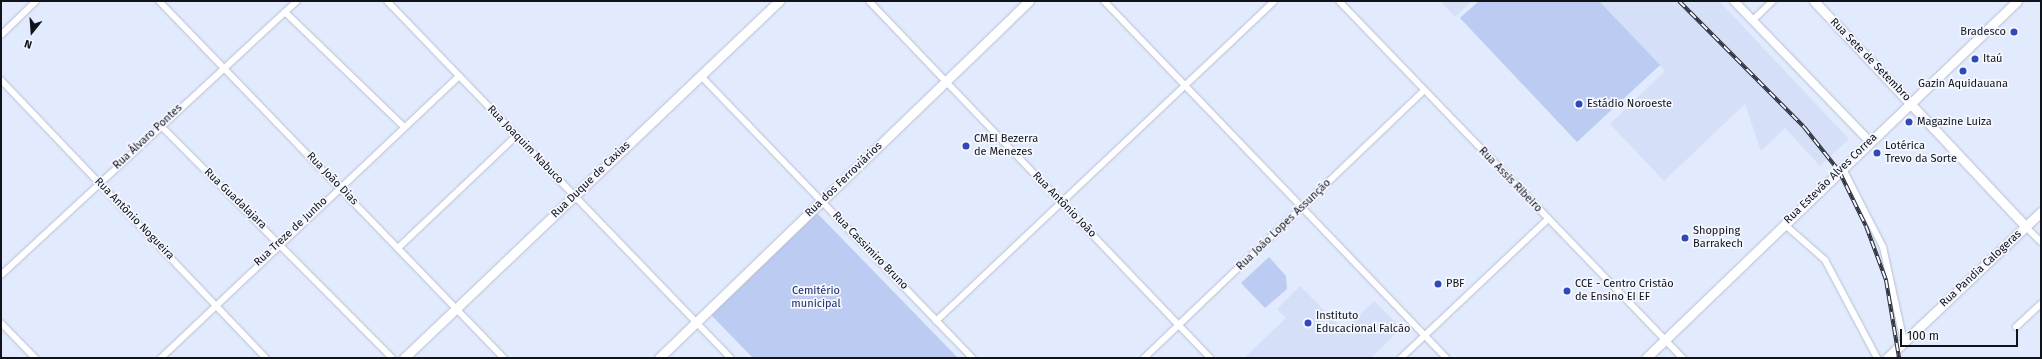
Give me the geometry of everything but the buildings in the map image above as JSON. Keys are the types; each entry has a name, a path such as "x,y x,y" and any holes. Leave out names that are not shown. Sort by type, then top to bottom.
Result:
{"main road":[{"name":"Rua Duque de Caxias","path":"404,358 779,1"},
{"name":"Rua dos Ferroviários","path":"659,358 1029,1"},
{"name":"Rua Sete de Setembro","path":"1814,1 2026,227"},
{"name":"Rua Estevão Alves Correa","path":"1646,358 1842,167 2017,1"},
{"name":"Rua Pandia Calogeras","path":"1887,358 2041,212"}],"street":[{"path":"1,35 36,1"},
{"name":"Rua João Dias","path":"159,1 504,358"},
{"name":"Rua Álvaro Pontes","path":"1,275 297,1"},
{"name":"Rua Joaquim Nabuco","path":"387,1 730,358"},
{"name":"Rua Antônio João","path":"869,1 1210,358"},
{"path":"1104,1 1446,358"},
{"path":"936,321 1274,1"},
{"name":"Rua Assis Ribeiro","path":"1339,1 1423,91 1683,358"},
{"path":"1734,1 1870,141"},
{"path":"1753,20 1773,1"},
{"path":"285,12 403,126"},
{"name":"Rua Treze de Junho","path":"161,358 403,126 459,76"},
{"name":"Rua Cassimiro Bruno","path":"701,76 972,358"},
{"name":"Rua Antônio Nogueira","path":"1,80 266,358"},
{"name":"Rua João Lopes Assunção","path":"1144,358 1423,91"},
{"name":"Rua Guadalajara","path":"161,126 280,243 392,358"},
{"path":"398,248 516,136"},
{"path":"1842,167 1883,247 1904,342"},
{"path":"1401,358 1548,219"},
{"path":"1784,224 1825,260 1877,358"},
{"name":"Rua Sete de Setembro","path":"2026,227 2041,242"},
{"path":"2016,327 2041,304"},
{"path":"1,323 35,358"}],"shaded area":[{"path":"1440,1 1472,1 1455,17"},
{"path":"1599,1 1719,1 1849,139 1820,166 1785,128 1761,151 1745,104 1664,181 1610,124 1665,71"},
{"name":"Instituto Educacional Falcão","path":"1300,286 1344,330 1374,301 1401,328 1371,358 1244,358 1286,318 1277,309"}],"green space":[{"name":"Estádio Noroeste","path":"1479,1 1599,1 1660,65 1577,142 1460,18"},
{"name":"Cemitério municipal","path":"817,213 958,358 753,358 711,315"},
{"path":"1269,257 1286,276 1287,289 1265,308 1241,283"}],"railway":[{"path":"1679,1 1804,127 1839,171 1866,226 1886,280 1899,358"}],"place":[{"name":"Bradesco","path":"2014,32"},
{"name":"Itaú","path":"1975,59"},
{"name":"Gazin Aquidauana","path":"1963,71"},
{"name":"Estádio Noroeste","path":"1579,104"},
{"name":"Magazine Luiza","path":"1909,122"},
{"name":"CMEI Bezerra de Menezes","path":"966,146"},
{"name":"Lotérica Trevo da Sorte","path":"1877,153"},
{"name":"Shopping Barrakech","path":"1685,238"},
{"name":"PBF","path":"1438,284"},
{"name":"CCE - Centro Cristão de Ensino EI EF","path":"1567,291"},
{"name":"Instituto Educacional Falcão","path":"1308,323"}]}
